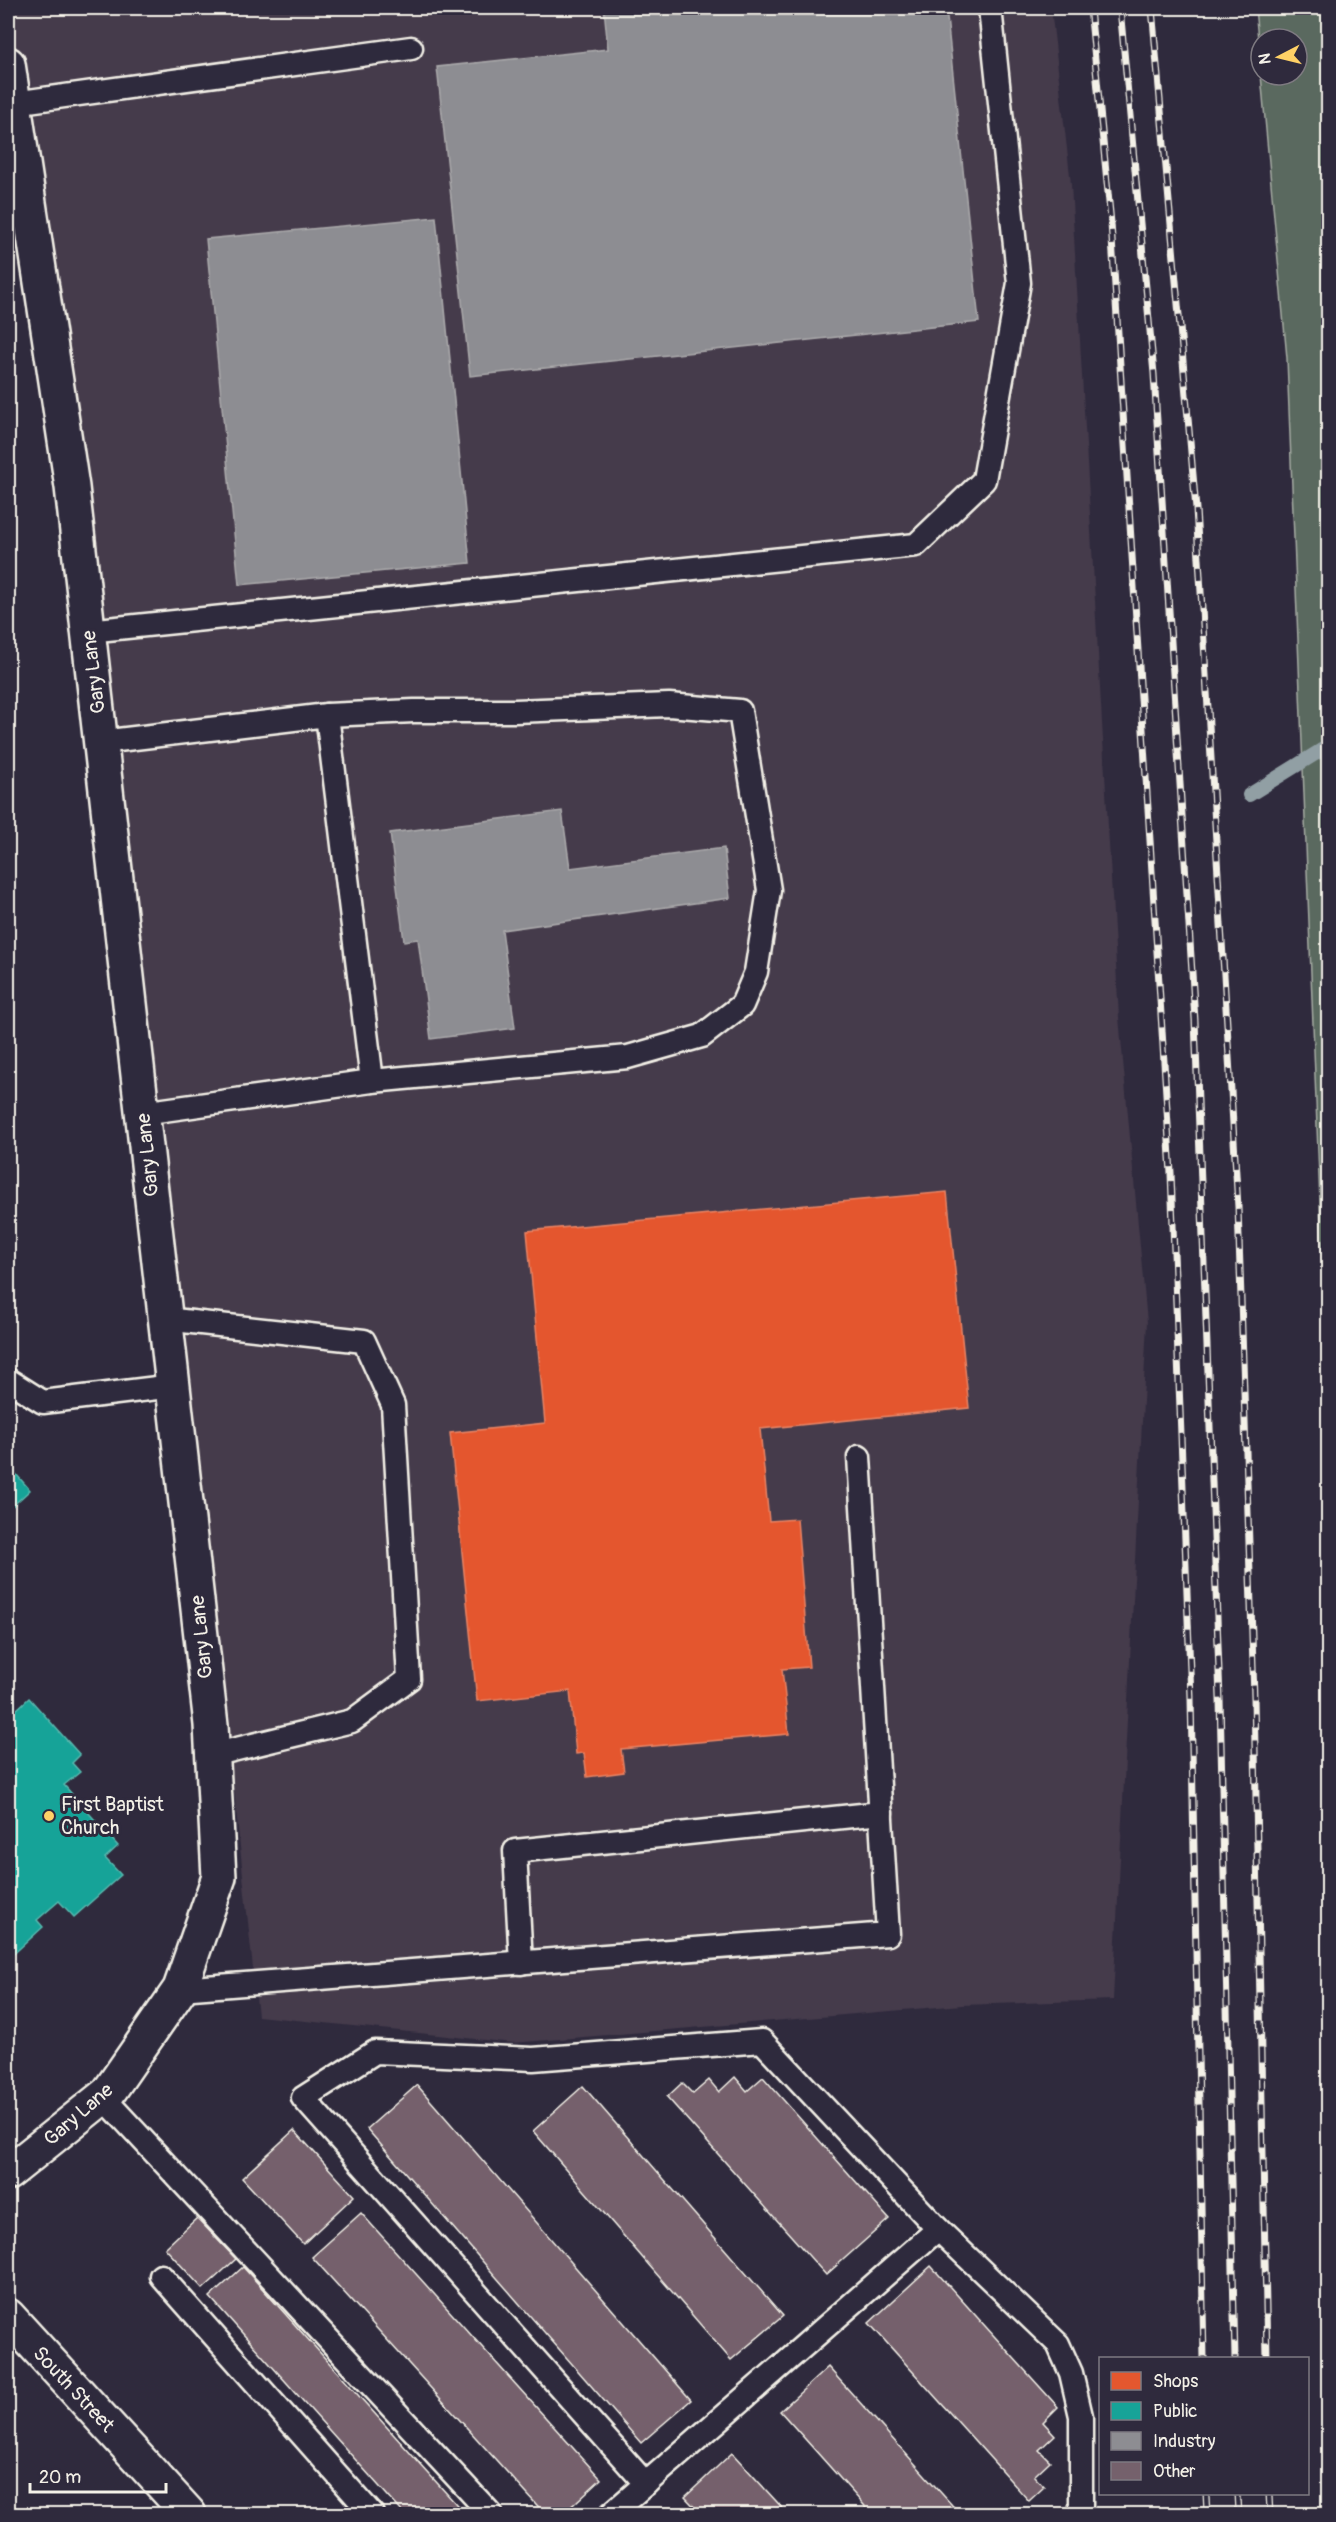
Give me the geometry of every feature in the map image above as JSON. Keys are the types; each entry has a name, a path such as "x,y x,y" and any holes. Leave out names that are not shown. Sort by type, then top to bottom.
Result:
{"street":[{"name":"Gary Lane","path":"8,64 72,486 213,1755 219,1877 180,1989 104,2097 8,2173"},
{"name":"South Street","path":"8,2316 189,2514"}],"lane":[{"path":"88,631 916,545 984,480 1019,283 990,8"},
{"path":"14,103 411,48"},
{"path":"101,742 327,715 669,705 740,711 769,890 756,972 742,1005 702,1036 628,1057 372,1081 142,1113"},
{"path":"327,715 372,1081"},
{"path":"165,1319 364,1341 393,1405 409,1678 352,1721 213,1755"},
{"path":"8,1380 43,1402 173,1386"},
{"path":"180,1989 888,1934 859,1458"},
{"path":"521,1963 515,1851 881,1813"},
{"path":"646,2484 303,2098 375,2052 533,2059 762,2041 938,2229 1058,2344 1071,2373 1081,2416 1081,2514"},
{"path":"104,2097 490,2514"},
{"path":"611,2514 938,2229"},
{"path":"160,2276 372,2514"}],"shaded area":[{"path":"10,8 1051,8 1071,184 1119,1017 1147,1322 1113,2000 962,2005 513,2043 258,2016 167,1162"}],"green space":[{"path":"1255,8 1328,8 1328,1408 1287,358 1262,87 1309,87 1309,27 1257,27"}],"building: Shops":[{"path":"947,1192 969,1408 760,1429 769,1521 797,1519 809,1667 782,1669 789,1734 621,1749 624,1772 587,1777 584,1753 576,1754 570,1691 477,1701 450,1433 545,1423 527,1231"}],"building: Public":[{"path":"8,1465 30,1490 8,1510"},
{"name":"First Baptist Church","path":"29,1698 80,1755 72,1763 80,1772 64,1785 118,1846 105,1858 121,1875 74,1917 59,1901 37,1920 43,1927 8,1959 8,1701 16,1710"}],"building: Industry":[{"path":"604,8 946,8 979,322 470,376 437,67 608,49"},
{"path":"436,217 470,563 239,585 206,239"},
{"path":"562,811 570,868 724,848 730,898 502,930 515,1028 431,1039 418,939 404,941 390,833"}],"building: Other":[{"path":"735,2077 747,2091 763,2077 889,2219 826,2275 667,2097 682,2083 693,2094 709,2080 719,2092"},
{"path":"417,2085 691,2400 641,2443 367,2129"},
{"path":"583,2086 783,2316 731,2360 533,2131"},
{"path":"294,2130 354,2196 303,2244 242,2178"},
{"path":"361,2213 601,2479 563,2514 545,2514 312,2257"},
{"path":"197,2218 236,2259 203,2289 165,2248"},
{"path":"931,2266 1058,2407 1043,2422 1055,2435 1039,2450 1050,2461 1034,2476 1044,2487 1029,2501 869,2323"},
{"path":"243,2267 465,2514 404,2514 210,2297"},
{"path":"828,2367 960,2514 872,2514 780,2411"},
{"path":"732,2453 788,2514 701,2514 685,2497"}],"waterway":[{"path":"1249,795 1328,746"}],"railway":[{"path":"1090,8 1111,223 1171,1173 1191,1698 1204,2357"},
{"path":"1120,8 1154,374 1195,1020 1220,1699 1235,2357"},
{"path":"1152,8 1196,509 1238,1207 1254,1697 1267,2357"},
{"path":"1206,2495 1207,2514"},
{"path":"1237,2495 1238,2514"},
{"path":"1269,2495 1270,2514"}],"place":[{"name":"First Baptist Church","path":"49,1816"}]}
